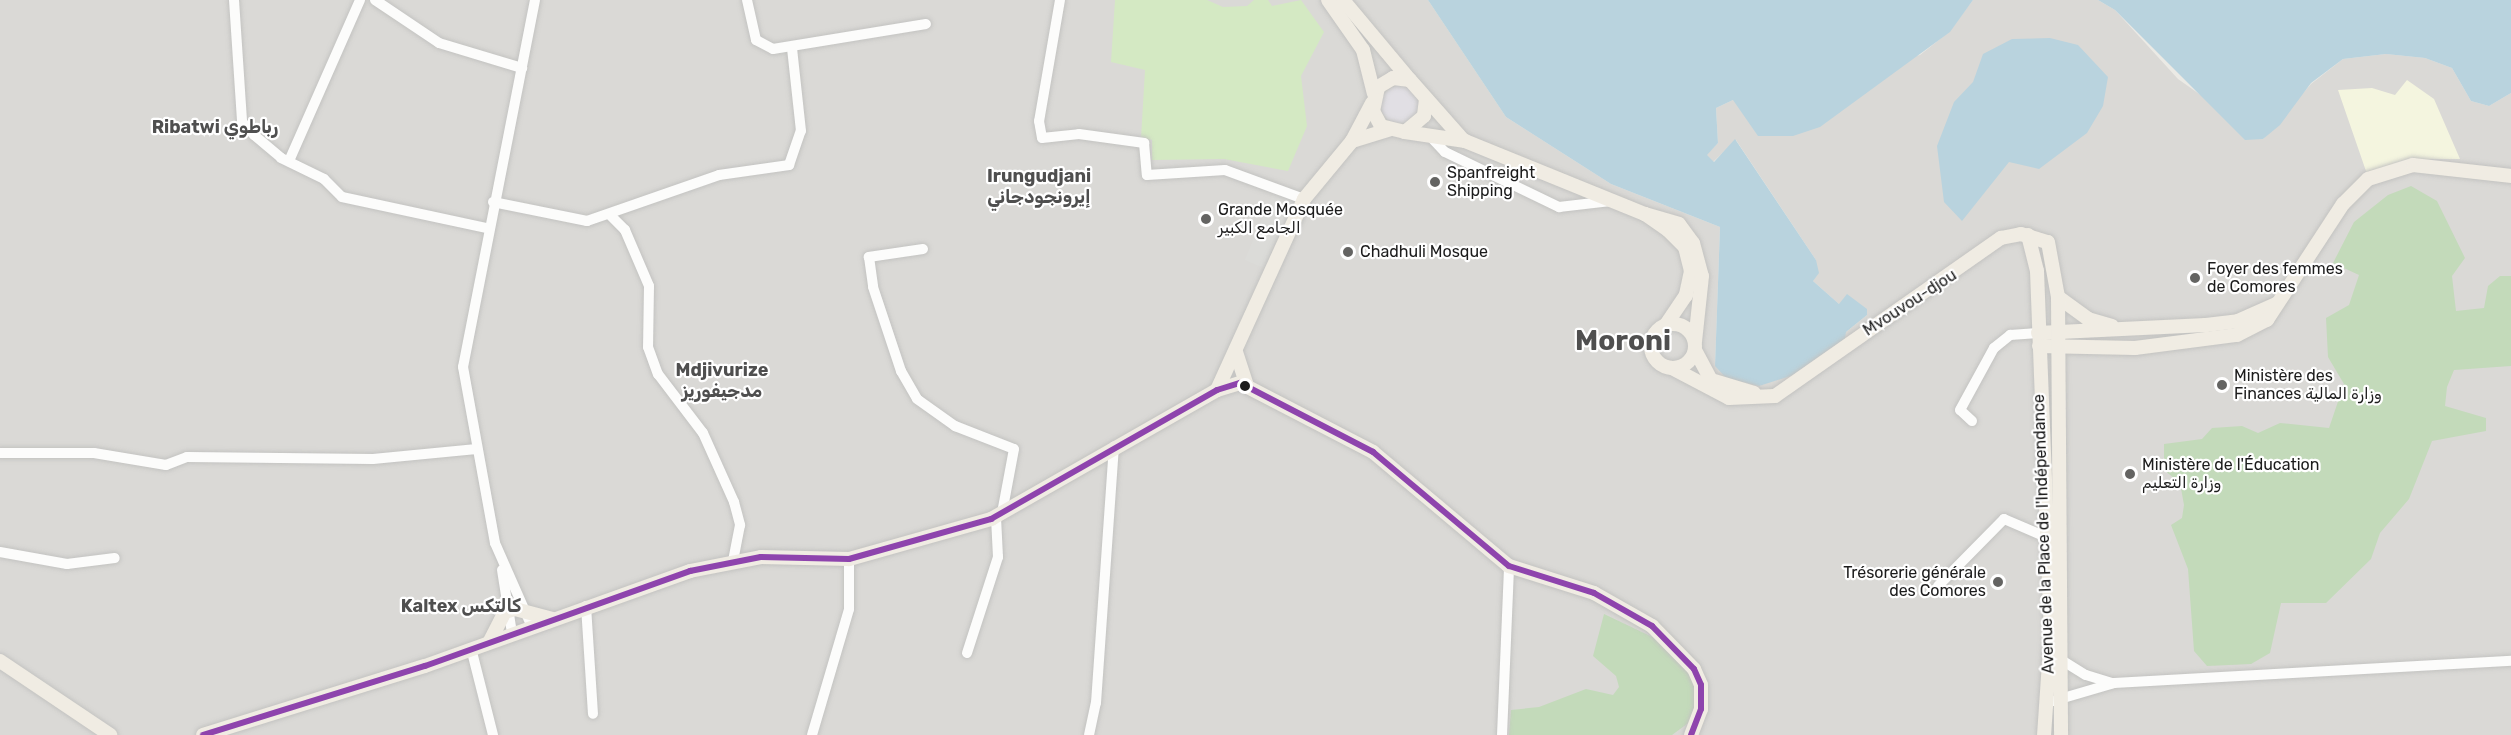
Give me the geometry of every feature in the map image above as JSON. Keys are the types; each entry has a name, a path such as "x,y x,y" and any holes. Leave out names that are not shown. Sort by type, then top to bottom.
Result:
{"main road":[{"path":"1329,0 1363,50 1376,119 1389,130"},
{"path":"1343,0 1426,99 1465,141"},
{"path":"1217,390 1236,352 1264,278 1304,199 1352,141 1373,98 1393,78 1410,80"},
{"path":"1405,132 1424,116 1426,99"},
{"path":"1352,141 1389,130 1465,141 1611,201 1679,224 1693,243 1702,276 1695,345 1684,365 1672,368 1659,362 1652,350 1654,336 1665,326 1691,285 1691,262 1677,237 1645,214"},
{"path":"2028,235 2036,256 2039,340 2135,348 2224,338 2260,325 2278,303 2343,204 2368,179 2413,165 2511,176"},
{"path":"2028,235 2043,238 2052,249 2058,297 2058,340"},
{"name":"Mvouvou-djou","path":"1672,368 1701,387 1739,400 1775,396 1793,381 2001,238 2028,235"},
{"path":"2058,297 2100,324 2132,329"},
{"path":"2058,340 2132,329 2238,321 2278,303"},
{"path":"1665,326 1683,327 1695,345"},
{"name":"Avenue de la Place de l'Indépendance","path":"2039,340 2052,540 2056,700 2061,735"},
{"name":"Avenue de la Place de l'Indépendance","path":"2052,540 2058,340"},
{"name":"Mvouvou-djou","path":"1695,345 1705,375 1733,389 1754,393 1793,381"},
{"path":"1236,352 1247,385"},
{"path":"203,735 471,648 586,606 733,561 849,559 999,515 1072,477 1114,447 1217,390 1247,385 1373,452 1509,566 1603,597 1669,641 1701,685 1701,709 1691,735"},
{"path":"490,641 505,612 524,608 553,619"},
{"path":"0,661 110,735"},
{"name":"Avenue de la Place de l'Indépendance","path":"2044,735 2056,700"}],"street":[{"path":"234,0 242,122 289,161 324,178 342,197 486,228"},
{"path":"289,161 360,0"},
{"path":"375,0 439,43 522,68"},
{"path":"512,633 505,612 502,567 477,449 463,367 486,228 536,0"},
{"path":"747,0 760,46 792,48 926,24"},
{"path":"1060,0 1040,121 1042,138 1079,134 1144,144 1147,175 1226,170 1304,199"},
{"path":"493,202 563,219 611,216 719,175 789,165 801,130 792,48"},
{"path":"1428,134 1455,157 1559,207 1611,201"},
{"path":"611,216 625,230 649,286 648,347 658,374 703,433 731,493 740,525 733,561"},
{"path":"923,249 868,257 873,287 894,354 917,399 955,426 1014,449 999,515 998,557 967,653"},
{"path":"1972,421 1960,410 1994,348 2010,335 2039,340"},
{"path":"1089,735 1097,693 1114,447"},
{"path":"0,453 94,453 166,465 186,457 373,459 477,449"},
{"path":"1938,586 2004,519 2052,540"},
{"path":"0,552 67,564 115,558"},
{"path":"812,735 849,609 849,559"},
{"path":"1502,735 1509,566"},
{"path":"502,567 532,627"},
{"path":"586,606 593,714"},
{"path":"471,648 493,735"},
{"path":"2055,656 2086,675 2114,683"},
{"path":"2056,700 2114,683 2511,661"}],"shaded area":[{"path":"0,0 1428,0 1506,117 1611,184 1720,227 1715,366 1846,332 1867,315 1839,304 1813,281 1816,260 1736,140 1713,162 1706,155 1718,143 1716,108 1733,100 1920,55 1949,32 1973,0 2098,0 2115,10 2178,79 2263,139 2311,84 2343,59 2386,54 2425,58 2452,68 2471,101 2489,106 2511,93 2511,735 0,735"},
{"path":"2407,80 2434,99 2460,159 2431,159 2367,174 2338,90 2372,88 2395,95"},
{"path":"1400,86 1414,91 1419,105 1414,119 1400,124 1386,119 1381,105 1386,91"},
{"path":"1274,191 1293,199 1264,268 1245,260"}],"green space":[{"path":"1115,0 1207,0 1223,7 1247,6 1254,0 1268,0 1272,6 1301,0 1324,32 1301,76 1307,126 1288,171 1224,159 1152,160 1152,140 1141,138 1145,70 1111,62"},
{"path":"2411,186 2437,201 2465,258 2452,276 2456,311 2484,308 2488,286 2500,276 2511,276 2511,366 2454,370 2447,387 2445,406 2486,418 2486,431 2432,441 2409,499 2380,533 2371,559 2326,603 2281,603 2270,653 2251,664 2207,666 2194,651 2188,569 2171,525 2182,518 2184,505 2180,483 2164,470 2164,444 2202,439 2212,428 2242,426 2258,433 2280,423 2329,428 2344,384 2328,357 2326,318 2349,305 2359,275 2333,263 2354,222 2388,195"},
{"path":"1604,614 1665,643 1683,662 1698,689 1695,718 1672,735 1509,735 1511,710 1539,707 1586,689 1613,695 1619,687 1616,676 1593,656"}],"water":[{"path":"1428,0 1973,0 1950,32 1820,127 1793,136 1758,136 1733,100 1716,108 1718,143 1707,155 1714,162 1735,139 1816,260 1819,273 1813,281 1839,304 1847,294 1867,309 1867,315 1846,332 1844,344 1803,372 1759,386 1726,378 1715,366 1720,227 1611,184 1506,117"},
{"path":"2098,0 2511,0 2511,93 2489,106 2471,101 2452,68 2425,58 2386,54 2343,59 2311,83 2280,125 2263,139 2245,140 2115,10"},
{"path":"2050,38 2078,45 2108,77 2103,106 2087,133 2039,169 2009,162 1962,221 1944,202 1937,146 1954,102 1973,82 1983,54 2012,39"}],"transit line":[{"path":"203,735 425,666 690,571 761,557 849,559 991,519 1217,390 1240,383 1373,452 1509,566 1594,593 1652,626 1694,669 1701,685 1701,709 1691,735"}],"place":[{"name":"Spanfreight Shipping","path":"1435,182"},
{"name":"Grande Mosquée الجامع الكبير","path":"1206,219"},
{"name":"Chadhuli Mosque","path":"1348,252"},
{"name":"Foyer des femmes de Comores","path":"2195,278"},
{"name":"Ministère des Finances وزارة المالية","path":"2222,385"},
{"name":"Ministère de l'Éducation وزارة التعليم","path":"2130,474"},
{"name":"Trésorerie générale des Comores","path":"1998,582"}],"district":[{"name":"Ribatwi رباطوي","path":"215,127"},
{"name":"Irungudjani إيرونجودجاني","path":"1039,187"},
{"name":"Moroni","path":"1623,341"},
{"name":"Mdjivurize مدجيفوريز","path":"722,382"},
{"name":"Kaltex كالتكس","path":"461,606"}]}
